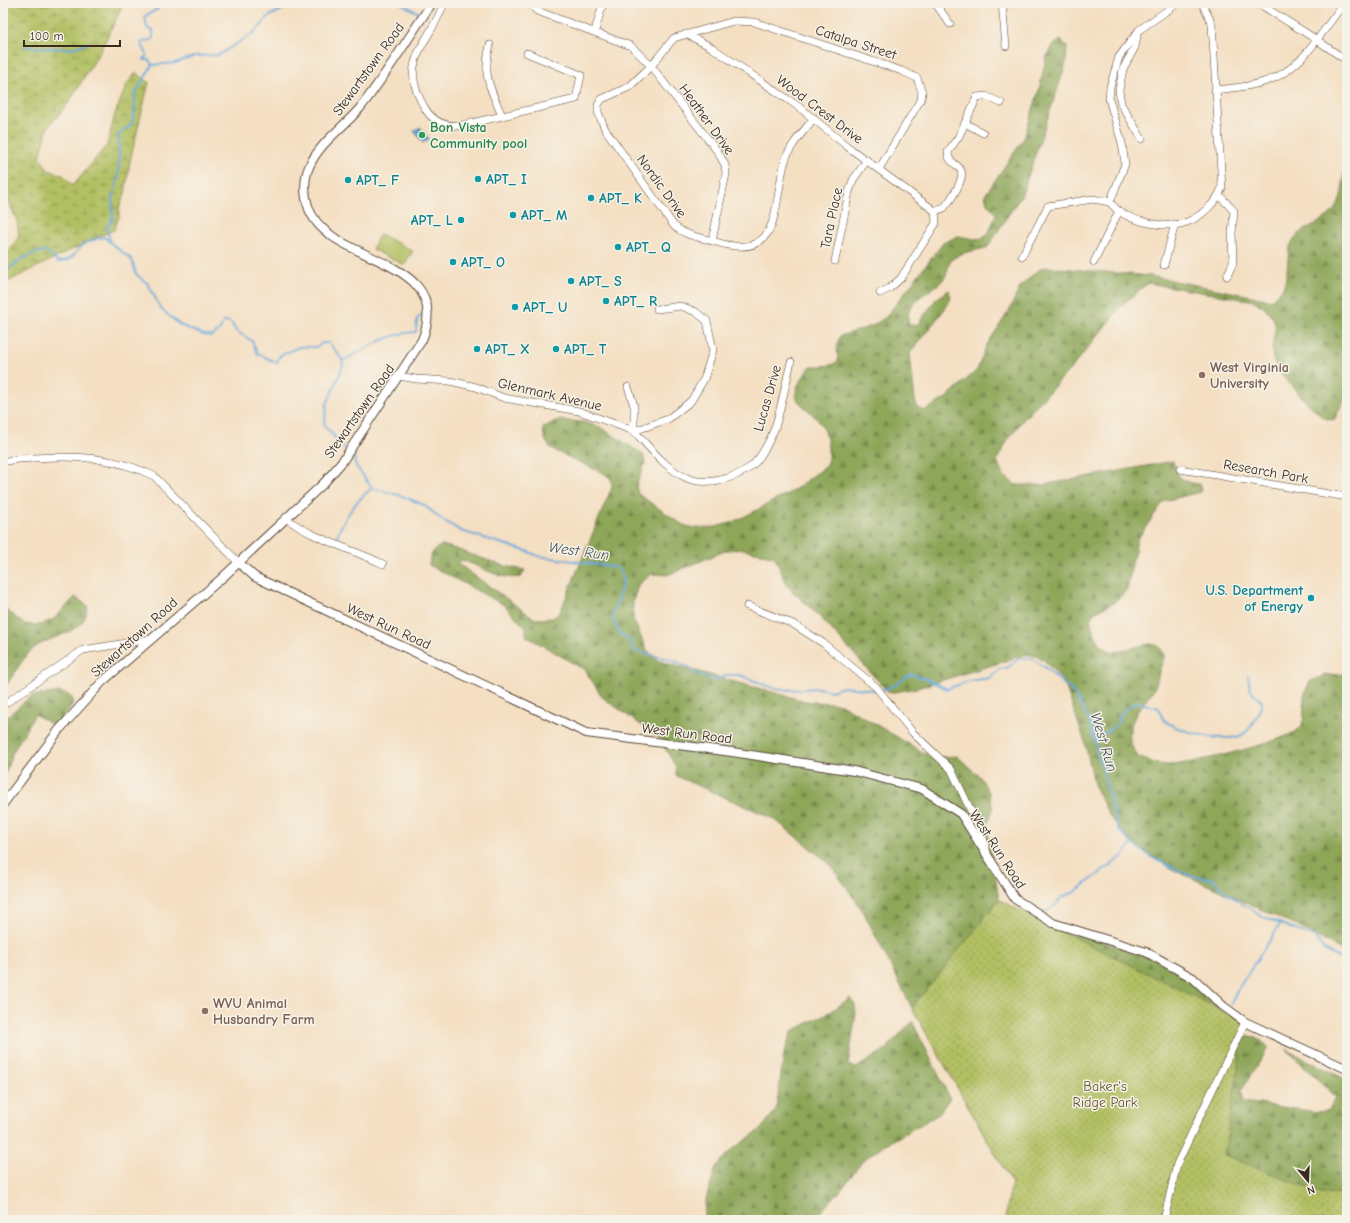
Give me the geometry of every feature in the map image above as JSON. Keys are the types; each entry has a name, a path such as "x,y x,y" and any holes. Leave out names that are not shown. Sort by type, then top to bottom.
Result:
{"street":[{"name":"Stewartstown Road","path":"3,804 45,748 81,704 102,682 238,562 323,484 342,462 411,360 425,333 428,320 423,295 418,287 407,276 332,236 317,222 307,202 306,178 309,167 320,150 361,107 432,3"},
{"path":"444,3 412,70 412,79 421,102 430,115 442,124 448,126 463,125 576,99 581,75 527,53"},
{"name":"Heather Drive","path":"529,3 537,11 595,31 631,46 651,66 718,152 725,165 726,174 712,241"},
{"path":"595,31 603,3"},
{"path":"935,3 950,24"},
{"path":"1002,3 1006,46"},
{"path":"1110,202 1125,164 1122,143 1109,99 1110,86 1119,57 1139,30 1178,3"},
{"path":"1022,256 1048,206 1093,199 1110,202 1115,210 1145,223 1175,224 1187,222 1206,211 1219,195 1222,188 1212,24 1202,3"},
{"path":"1258,3 1317,40 1347,61"},
{"path":"1215,90 1249,87 1284,74 1297,64 1344,3"},
{"name":"Catalpa Street","path":"686,34 734,21 754,22 912,74 920,84 921,99 879,169"},
{"path":"1139,30 1135,47 1123,69 1119,90 1121,104 1142,139"},
{"name":"Nordic Drive","path":"686,34 674,38 651,66 629,87 602,99 598,105 600,120 674,226 689,235 737,247 748,246 759,240 768,233 775,215 786,160 791,148 814,118"},
{"name":"Wood Crest Drive","path":"686,34 711,46 814,118 867,160 935,210"},
{"path":"490,45 485,69 502,116"},
{"path":"880,293 890,288 901,278 936,223 935,210 944,208 962,177 960,168 950,161 948,152 960,136 977,97 986,96 1001,103"},
{"path":"965,123 983,133"},
{"name":"Tara Place","path":"835,261 849,192 853,180 867,160"},
{"path":"1219,195 1234,211 1232,233 1233,262 1227,276"},
{"path":"1094,262 1119,211"},
{"path":"1164,265 1175,224"},
{"path":"628,386 634,406 634,432 668,419 691,401 704,379 713,350 707,322 696,312 682,306 657,309"},
{"name":"Lucas Drive","path":"634,432 662,460 687,478 708,481 728,478 750,468 764,450 776,425 791,362"},
{"name":"Glenmark Avenue","path":"399,376 416,379 450,381 476,387 504,398 579,411 634,432"},
{"name":"West Run Road","path":"3,462 53,457 94,457 141,469 154,476 238,562 255,577 586,733 732,752 854,771 922,790 961,814 1015,899 1053,923 1146,952 1193,978 1223,1006 1245,1022 1347,1069"},
{"name":"Research Park","path":"1180,469 1347,497"},
{"path":"286,518 294,524 324,539 363,554 383,564"},
{"path":"748,606 793,624 823,642 876,687 913,733 951,769 982,834 988,855"},
{"path":"3,705 83,650 152,639"},
{"path":"1164,1220 1177,1164 1245,1022"}],"green space":[{"path":"3,3 121,3 122,7 100,52 67,105 48,127 40,157 48,170 63,175 73,186 107,145 115,114 127,84 136,73 149,82 130,161 125,194 119,208 119,217 114,230 3,284 3,257 11,249 19,236 17,221 3,188"},
{"path":"1061,40 1067,46 1066,64 1022,194 987,248 974,250 954,258 950,262 945,277 941,282 921,296 910,308 908,316 909,325 917,325 936,299 949,290 951,298 947,306 910,353 917,407 924,411 946,398 977,370 986,346 1009,311 1020,287 1038,270 1046,267 1151,276 1271,300 1283,287 1290,247 1294,239 1304,230 1331,213 1337,206 1342,190 1344,159 1347,157 1347,394 1334,420 1320,415 1278,369 1275,364 1273,354 1275,324 1266,309 1254,301 1148,283 1123,304 1075,364 1023,420 1009,438 997,460 1003,475 1016,485 1042,485 1173,461 1181,478 1188,482 1200,484 1201,492 1164,501 1137,540 1127,590 1115,602 1094,613 1090,619 1099,642 1106,649 1117,652 1147,644 1160,647 1164,654 1164,660 1155,686 1136,714 1131,726 1130,740 1138,757 1162,764 1181,764 1237,752 1276,740 1299,729 1301,726 1304,718 1304,696 1309,682 1325,675 1347,674 1347,953 1295,925 1172,869 1132,842 1110,817 1095,788 1084,739 1064,682 1043,659 1028,654 917,688 889,693 821,618 787,586 775,557 743,549 727,550 668,575 652,574 638,585 633,603 633,619 647,650 659,661 805,701 841,704 933,758 957,756 981,778 989,793 993,810 987,825 999,900 1072,937 1077,933 1156,959 1198,986 1220,1010 1245,1022 1243,1035 1257,1037 1269,1048 1241,1090 1244,1102 1318,1112 1329,1110 1336,1097 1286,1049 1347,1080 1347,1220 1005,1220 1012,1183 912,1008 864,913 831,865 774,819 676,776 676,767 659,738 602,697 585,670 526,636 526,628 504,605 429,565 432,553 442,545 493,562 525,570 521,577 513,578 498,575 461,560 457,563 535,619 553,618 560,612 612,487 611,479 605,474 553,450 548,445 544,438 543,428 557,420 583,422 600,427 638,451 644,456 645,464 636,486 638,494 683,525 695,528 707,528 730,523 752,513 794,490 827,466 828,445 826,434 821,424 798,400 796,394 797,388 810,367 832,365 838,361 837,344 840,336 872,326 886,317 943,243 958,236 975,239 983,238 989,232 996,214 987,203 985,195 1024,138 1039,90 1046,58 1054,44"},
{"path":"380,234 413,251 404,265 372,249"},
{"path":"75,597 88,606 84,620 73,630 39,645 28,653 3,689 3,607 24,624 40,625 54,619"},
{"path":"60,692 67,694 73,699 72,706 55,727 35,714 12,754 6,772 3,776 3,720 31,696"},
{"name":"Baker's Ridge Park","path":"999,900 1245,1022 1224,1155 1320,1193 1347,1194 1347,1220 1005,1220 1012,1183 912,1008"},
{"path":"850,998 855,1004 856,1014 848,1065 856,1068 886,1049 912,1021 950,1098 939,1114 881,1147 862,1161 842,1189 814,1219 703,1220 706,1199 716,1167 734,1148 761,1129 776,1110 784,1053 792,1031 830,1012"}],"water":[{"name":"Bon Vista Community pool","path":"420,127 429,139 423,143 414,131"}],"waterway":[{"path":"110,241 107,229 113,217 112,201 117,184 119,166 119,134 131,125 135,110 135,95 152,65 149,60 144,60 147,54 141,43 153,39 153,31 147,28 145,16 158,9 157,3"},
{"path":"152,65 175,63 196,56 219,55 252,34 268,17 295,3"},
{"path":"400,3 419,13"},
{"path":"25,47 69,49 89,43"},
{"name":"West Run","path":"3,273 24,258 36,253 48,252 58,262 70,259 83,245 104,237 132,260 136,274 148,284 161,309 180,325 204,335 212,336 220,330 223,322 227,321 232,324 236,331 252,341 257,353 277,363 279,356 299,347 317,347 323,343 329,343 342,359 343,366 327,404 324,425 346,450"},
{"path":"342,361 387,338 416,332 417,319 424,313"},
{"name":"West Run","path":"350,453 354,457 356,466 372,488 402,496 424,505 441,519 461,531 538,556 615,567 621,571 623,584 612,616 619,633 631,642 633,650 676,662 684,665 694,673 716,680 727,675 740,675 770,687 789,690 818,688 831,691 843,687 875,690"},
{"name":"West Run","path":"336,538 351,510 360,498 372,488"},
{"name":"West Run","path":"882,690 897,684 910,674 924,678 947,689 969,681 990,678 999,669 1007,668 1018,659 1031,658 1046,668 1073,692 1089,720 1118,829 1132,844 1155,859 1191,876 1213,879 1229,895 1261,916 1316,938 1324,950 1347,962"},
{"path":"1095,740 1116,725 1123,711 1136,702 1159,708 1161,716 1164,720 1171,725 1192,733 1217,738 1239,736 1246,732 1252,725 1262,702 1250,689 1248,676"},
{"path":"1045,912 1056,905 1062,897 1073,893 1123,856 1132,844"},
{"path":"1231,1004 1238,989 1281,923"}],"place":[{"name":"Bon Vista Community pool","path":"422,135"},
{"name":"APT_ I","path":"478,179"},
{"name":"APT_ F","path":"348,180"},
{"name":"APT_ K","path":"591,198"},
{"name":"APT_ M","path":"513,215"},
{"name":"APT_ L","path":"461,220"},
{"name":"APT_ Q","path":"618,247"},
{"name":"APT_ O","path":"453,262"},
{"name":"APT_ S","path":"571,281"},
{"name":"APT_ R","path":"606,301"},
{"name":"APT_ U","path":"515,307"},
{"name":"APT_ X","path":"477,349"},
{"name":"APT_ T","path":"556,349"},
{"name":"West Virginia University","path":"1202,375"},
{"name":"U.S. Department of Energy","path":"1311,598"},
{"name":"WVU Animal Husbandry Farm","path":"205,1011"}]}
